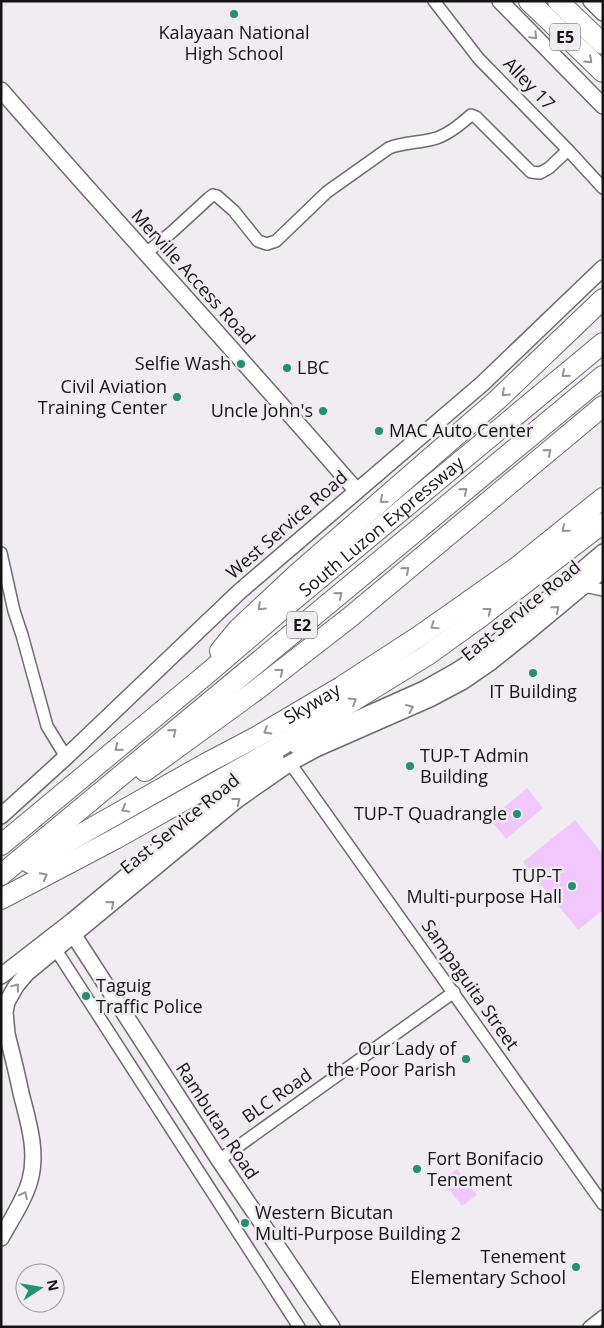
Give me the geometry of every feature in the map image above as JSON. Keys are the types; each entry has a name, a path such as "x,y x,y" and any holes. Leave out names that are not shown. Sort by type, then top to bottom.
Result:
{"highway":[{"name":"E5","path":"529,1 603,72"},
{"name":"E5","path":"558,1 603,44"},
{"path":"209,672 220,650 238,629 298,573 496,401 603,299"},
{"name":"South Luzon Expressway","path":"1,845 603,343"},
{"name":"South Luzon Expressway","path":"1,877 603,376"},
{"path":"1,877 255,691 349,618 603,406"},
{"name":"Skyway","path":"1,877 258,736 341,687 418,637 516,568 603,498"},
{"name":"Skyway","path":"1,899 115,839 270,752 418,661 479,618 603,523"}],"main road":[{"path":"500,1 603,106"},
{"path":"591,1 603,13"},
{"name":"Merville Access Road","path":"1,90 356,490"},
{"name":"West Service Road","path":"1,816 66,757 239,592 482,384 603,268"},
{"name":"East Service Road","path":"1,976 72,921 230,791 283,752 303,741 424,689 456,671 484,653 603,552"},
{"name":"East Service Road","path":"1,1238 26,1191 32,1172 33,1156 28,1122 5,1022 7,1002 16,986 27,973 237,800 290,763 316,749 430,700 462,682 491,662 603,570"},
{"name":"Rambutan Road","path":"73,934 219,1160 332,1327"}],"street":[{"name":"Alley 17","path":"434,1 479,59 603,188"},
{"path":"146,252 214,195 234,212 258,242 267,244 276,241 327,192 390,148 400,144 434,139 458,126 471,115 476,117 531,172 540,173 549,168 568,150"},
{"path":"1,553 14,611 47,726 66,757"},
{"path":"584,586 603,590"},
{"name":"Sampaguita Street","path":"290,763 599,1190 603,1204"},
{"path":"56,950 299,1327"},
{"name":"BLC Road","path":"219,1160 454,992"},
{"path":"590,1327 603,1316"}],"shaded area":[{"name":"TUP-T Quadrangle","path":"527,788 543,808 506,839 490,819"},
{"name":"TUP-T Multi-purpose Hall","path":"575,820 603,855 603,910 578,930 523,862"},
{"path":"457,1169 477,1195 462,1206 442,1180"}],"place":[{"name":"Kalayaan National High School","path":"234,14"},
{"name":"Selfie Wash","path":"241,364"},
{"name":"LBC","path":"287,368"},
{"name":"Civil Aviation Training Center","path":"177,397"},
{"name":"Uncle John's","path":"323,411"},
{"name":"MAC Auto Center","path":"379,431"},
{"name":"IT Building","path":"533,673"},
{"name":"TUP-T Admin Building","path":"410,766"},
{"name":"TUP-T Quadrangle","path":"517,814"},
{"name":"TUP-T Multi-purpose Hall","path":"572,886"},
{"name":"Taguig Traffic Police","path":"86,996"},
{"name":"Our Lady of the Poor Parish","path":"466,1059"},
{"name":"Fort Bonifacio Tenement","path":"417,1169"},
{"name":"Western Bicutan Multi-Purpose Building 2","path":"245,1223"},
{"name":"Tenement Elementary School","path":"576,1267"}]}
